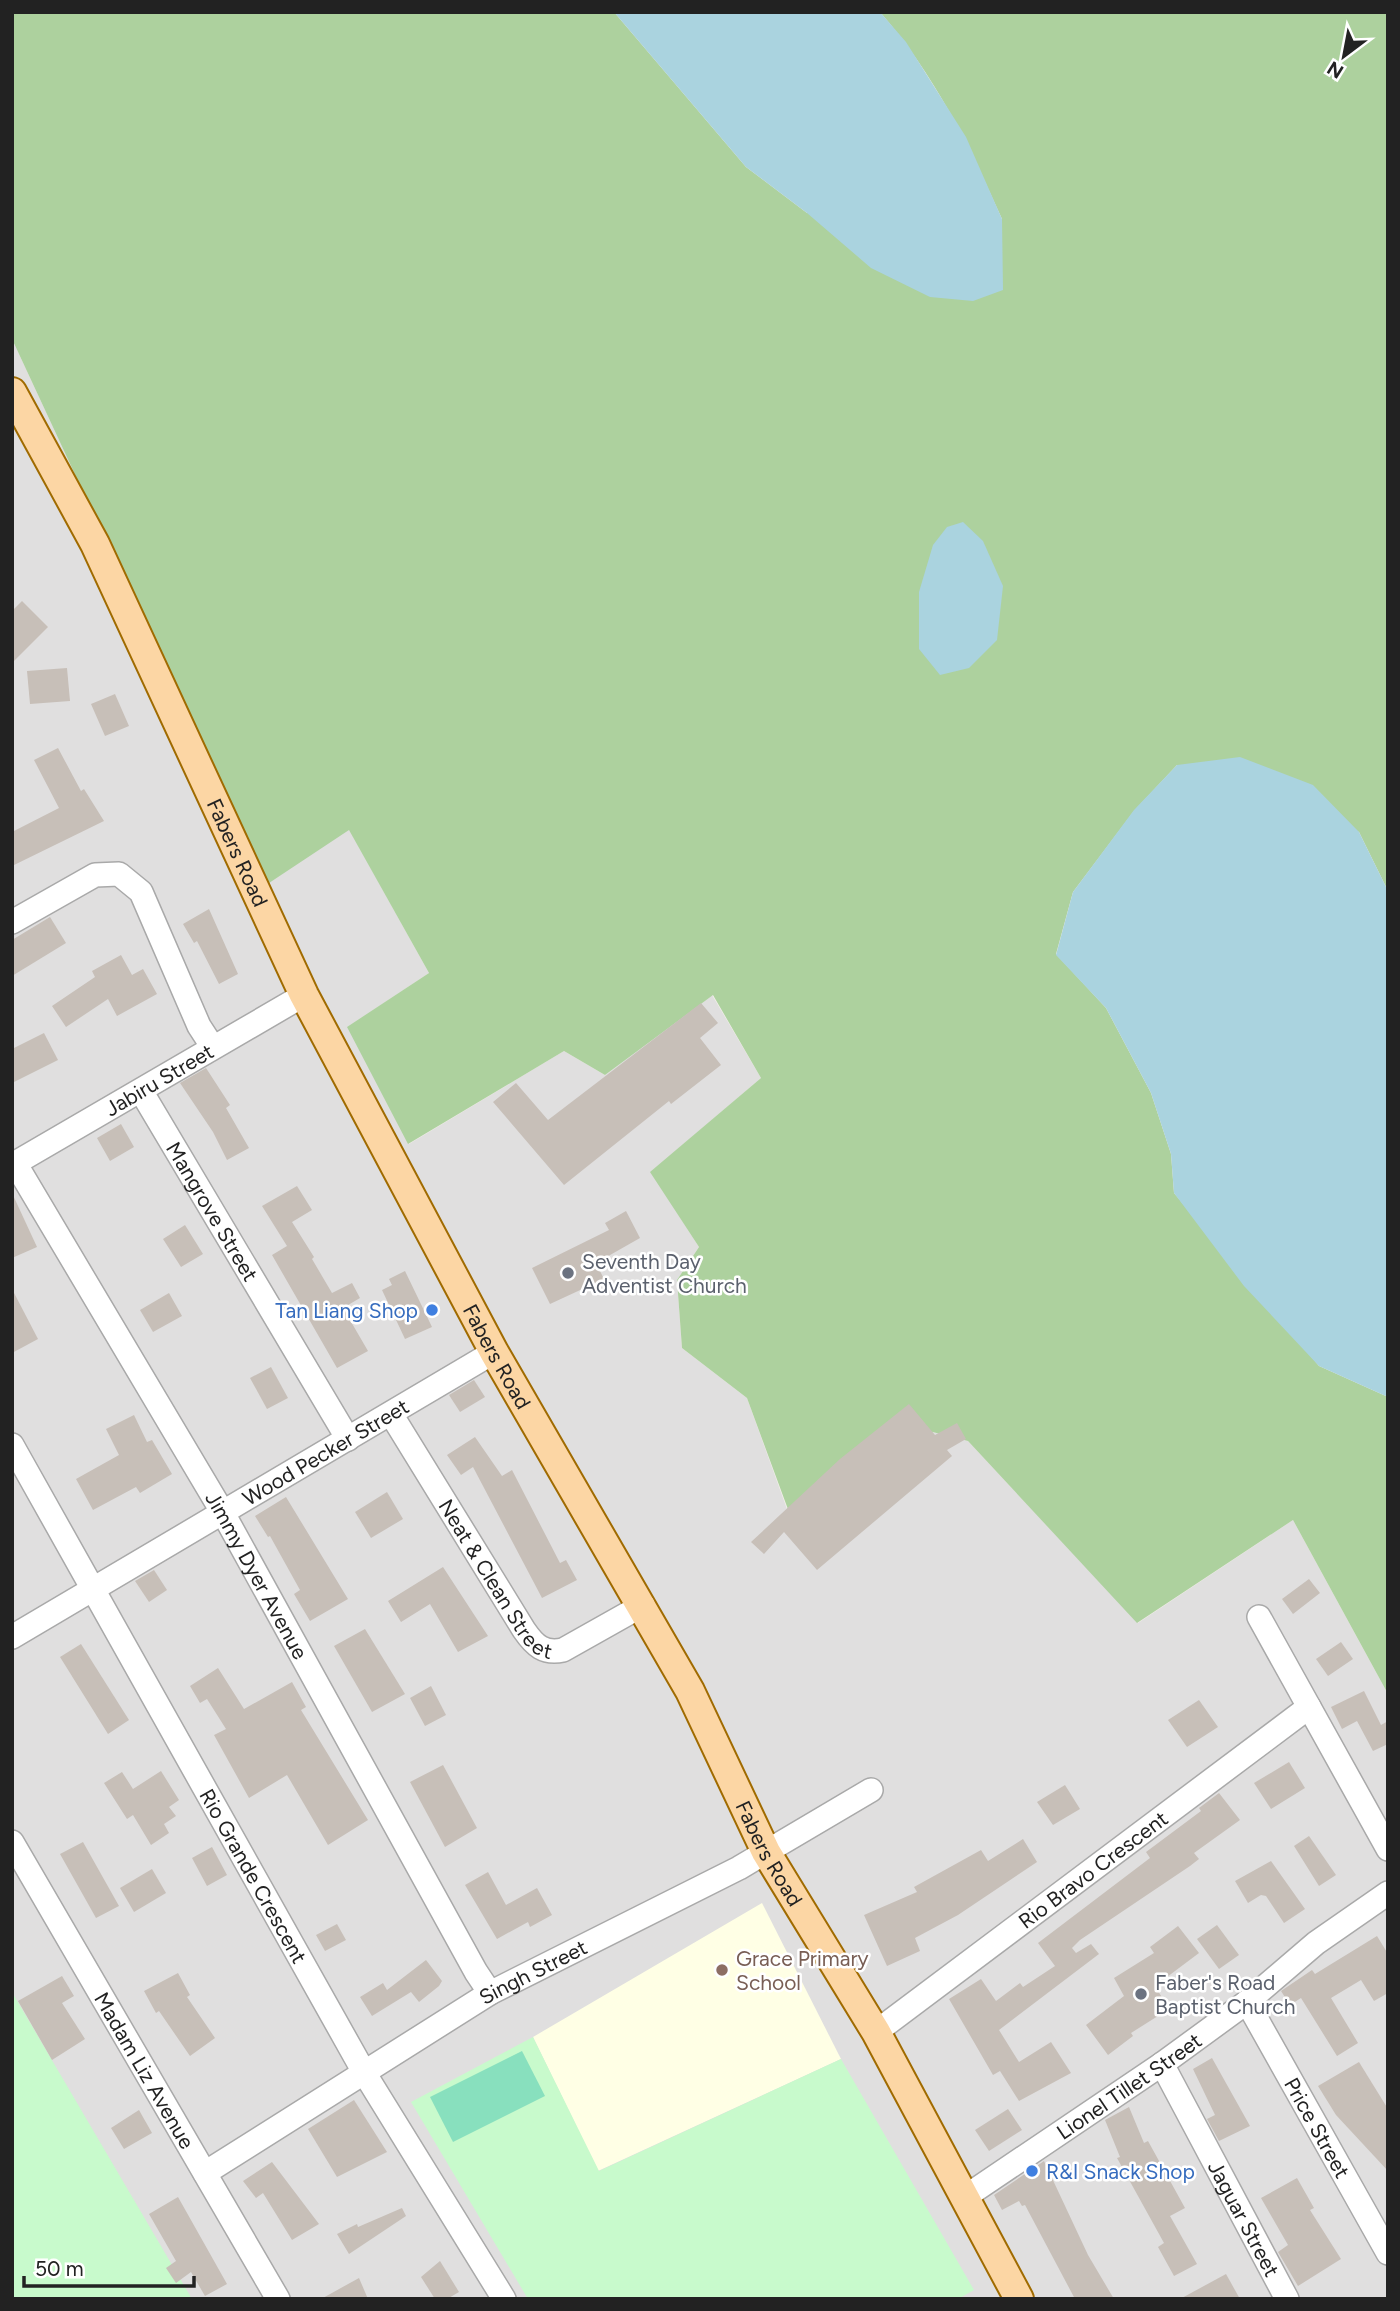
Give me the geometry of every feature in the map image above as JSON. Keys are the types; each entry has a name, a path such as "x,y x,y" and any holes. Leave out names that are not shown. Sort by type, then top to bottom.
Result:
{"main road":[{"name":"Fabers Road","path":"12,392 95,544 304,995 494,1352 643,1605 690,1691 766,1852 876,2032 965,2197 1013,2297"}],"street":[{"path":"12,922 95,875 119,874 141,892 199,1026 212,1046"},
{"name":"Jabiru Street","path":"14,1164 141,1091 212,1046 304,995"},
{"name":"Mangrove Street","path":"141,1091 348,1439"},
{"name":"Jimmy Dyer Avenue","path":"14,1164 223,1513 476,1972 491,1993"},
{"name":"Wood Pecker Street","path":"12,1637 494,1352"},
{"name":"Neat & Clean Street","path":"391,1414 524,1630 540,1648 551,1652 563,1650 643,1605"},
{"name":"Rio Grande Crescent","path":"12,1445 365,2074 504,2299"},
{"path":"1259,1617 1388,1849"},
{"name":"Rio Bravo Crescent","path":"876,2032 1308,1707"},
{"name":"Singh Street","path":"205,2173 491,1993 766,1852 871,1790"},
{"name":"Madam Liz Avenue","path":"12,1842 278,2299"},
{"name":"Lionel Tillet Street","path":"965,2197 1163,2064 1247,2001 1315,1943 1388,1893"},
{"name":"Price Street","path":"1247,2001 1388,2253"},
{"name":"Jaguar Street","path":"1163,2064 1287,2299"}],"shaded area":[{"path":"12,339 266,884 349,829 429,973 348,1027 409,1144 564,1051 605,1075 712,995 761,1078 651,1172 699,1247 677,1280 682,1348 747,1398 788,1512 909,1426 968,1441 1138,1623 1293,1520 1388,1694 1388,2299 153,2299 12,2050"},
{"name":"Grace Primary School","path":"762,1903 841,2059 598,2171 533,2037"}],"green space":[{"path":"12,12 614,12 746,167 807,213 1002,219 977,164 934,85 880,12 1388,12 1388,891 1359,832 1177,765 1134,811 1073,892 1056,954 1106,1008 1151,1093 1171,1154 1174,1193 1319,1366 1388,1397 1388,1694 1293,1520 1137,1623 968,1441 909,1426 789,1512 747,1398 682,1348 677,1280 699,1247 650,1172 761,1078 713,995 605,1075 564,1051 408,1144 347,1027 429,973 349,830 266,885 12,339"},
{"path":"12,1992 192,2299 12,2299"},
{"path":"533,2037 599,2171 841,2059 974,2290 958,2299 528,2299 411,2102"},
{"path":"522,2051 545,2096 453,2142 430,2097"}],"water":[{"path":"614,12 880,12 906,42 966,137 1002,219 1003,290 973,301 930,297 871,268 807,213 746,167"},
{"path":"963,522 983,541 1003,586 997,640 969,668 940,675 919,649 919,592 933,545 947,527"},
{"path":"1240,757 1313,785 1359,832 1388,891 1388,1397 1319,1366 1244,1286 1174,1193 1171,1154 1151,1093 1106,1008 1056,955 1073,892 1134,810 1177,765"}],"building":[{"path":"22,601 48,627 12,663 12,611"},
{"path":"67,668 70,701 30,704 27,671"},
{"path":"115,694 129,726 105,736 91,704"},
{"path":"58,748 81,791 84,789 104,821 12,866 12,832 59,808 34,760"},
{"path":"209,909 238,974 219,984 197,941 194,943 183,924"},
{"path":"50,917 66,943 12,976 12,940"},
{"path":"121,955 132,975 143,969 157,994 117,1016 108,999 66,1027 52,1006 95,977 92,971"},
{"path":"701,1003 718,1023 700,1038 721,1065 671,1104 669,1101 564,1185 493,1102 516,1083 548,1120"},
{"path":"44,1033 58,1060 12,1083 12,1049"},
{"path":"206,1068 230,1105 226,1108 249,1148 227,1160 213,1132 180,1083"},
{"path":"121,1124 134,1147 110,1161 97,1138"},
{"path":"297,1186 312,1210 292,1222 314,1257 312,1259 332,1293 352,1283 360,1298 343,1308 368,1351 337,1368 272,1255 287,1246 262,1206"},
{"path":"12,1193 37,1247 12,1258"},
{"name":"Seventh Day Adventist Church","path":"626,1211 640,1238 596,1263 604,1279 550,1304 532,1268 609,1230 605,1223"},
{"path":"185,1225 203,1254 181,1267 163,1239"},
{"path":"405,1271 432,1327 405,1339 382,1290 392,1285 389,1279"},
{"path":"12,1289 38,1339 12,1353"},
{"path":"169,1293 182,1316 153,1332 140,1310"},
{"path":"271,1367 288,1398 267,1409 250,1378"},
{"path":"474,1380 485,1397 460,1412 449,1395"},
{"path":"909,1404 935,1435 957,1423 966,1439 947,1450 952,1456 817,1570 784,1532 764,1554 751,1542 840,1459"},
{"path":"134,1415 147,1442 152,1440 172,1474 140,1493 136,1487 93,1510 76,1479 119,1455 106,1429"},
{"path":"475,1437 502,1476 512,1470 560,1563 566,1560 577,1580 542,1598 473,1467 461,1475 447,1455"},
{"path":"387,1492 403,1519 371,1538 355,1512"},
{"path":"286,1497 348,1599 310,1621 294,1594 300,1590 270,1536 268,1537 255,1516"},
{"path":"443,1567 488,1636 458,1652 430,1604 401,1622 388,1601"},
{"path":"154,1570 167,1590 149,1602 135,1581"},
{"path":"1309,1579 1320,1593 1293,1614 1282,1599"},
{"path":"365,1629 405,1694 372,1712 334,1646"},
{"path":"1341,1642 1353,1659 1328,1676 1316,1659"},
{"path":"81,1644 129,1720 108,1734 60,1657"},
{"path":"218,1668 244,1709 292,1682 306,1707 301,1710 368,1820 328,1845 287,1775 249,1798 214,1735 226,1729 207,1699 200,1703 190,1686"},
{"path":"431,1686 446,1715 425,1726 410,1698"},
{"path":"1364,1691 1381,1725 1388,1721 1388,1744 1373,1751 1357,1721 1342,1729 1331,1707"},
{"path":"1199,1700 1218,1727 1187,1747 1168,1720"},
{"path":"1289,1762 1305,1788 1271,1809 1254,1783"},
{"path":"443,1765 477,1828 445,1847 410,1782"},
{"path":"161,1771 179,1800 169,1807 176,1816 164,1824 169,1833 151,1845 133,1815 127,1819 104,1783 122,1772 133,1789"},
{"path":"1065,1785 1080,1809 1053,1825 1037,1802"},
{"path":"1219,1793 1240,1820 1194,1853 1199,1859 1190,1866 1080,1940 1072,1948 1076,1953 1091,1944 1099,1954 999,2030 1019,2062 1051,2042 1071,2073 1019,2101 1000,2071 993,2075 949,1999 981,1979 996,2001 1020,1983 1023,1987 1055,1966 1038,1943 1150,1858 1146,1852 1201,1811 1199,1808"},
{"path":"1309,1836 1336,1875 1319,1886 1294,1846"},
{"path":"1023,1839 1037,1862 958,1915 915,1938 920,1951 887,1966 864,1915 917,1892 914,1887 981,1850 988,1861"},
{"path":"83,1842 119,1906 96,1918 60,1854"},
{"path":"212,1847 227,1875 207,1886 192,1858"},
{"path":"1271,1861 1305,1909 1284,1923 1266,1896 1261,1895 1248,1903 1235,1881"},
{"path":"152,1869 166,1893 134,1912 120,1888"},
{"path":"488,1872 506,1905 537,1888 552,1915 530,1927 528,1922 497,1939 465,1885"},
{"path":"337,1924 346,1940 325,1951 316,1935"},
{"path":"1217,1925 1239,1955 1219,1969 1197,1939"},
{"path":"1178,1926 1199,1953 1155,1986 1169,2009 1131,2033 1133,2036 1108,2055 1086,2025 1124,1996 1114,1978 1154,1953 1150,1947"},
{"path":"1377,1936 1388,1954 1388,1993 1374,2001 1361,1980 1331,1998 1358,2043 1337,2056 1301,1998 1290,2005 1281,1991 1312,1970 1315,1974"},
{"path":"426,1960 442,1981 439,1986 419,2002 411,1992 372,2016 360,1997 383,1983 387,1990"},
{"path":"178,1973 190,1995 187,1997 215,2038 190,2056 159,2011 156,2013 144,1991"},
{"path":"62,1976 74,1996 62,2003 85,2039 52,2060 18,2001"},
{"path":"1212,2058 1250,2126 1219,2141 1207,2119 1215,2115 1193,2069"},
{"path":"1359,2062 1388,2109 1388,2171 1336,2115 1318,2086"},
{"path":"354,2100 387,2152 337,2177 308,2129"},
{"path":"1129,2107 1144,2143 1148,2141 1185,2208 1170,2216 1197,2264 1174,2276 1158,2247 1164,2243 1117,2158 1120,2157 1105,2120"},
{"path":"1008,2109 1022,2130 989,2151 975,2130"},
{"path":"139,2110 152,2133 124,2149 111,2128"},
{"path":"1044,2161 1088,2255 1114,2299 1075,2299 1025,2205 1022,2206 1019,2201 1002,2210 994,2195"},
{"path":"272,2162 319,2224 292,2240 263,2193 256,2198 243,2181"},
{"path":"1297,2178 1314,2208 1310,2210 1341,2259 1298,2286 1278,2252 1288,2245 1261,2198"},
{"path":"178,2197 227,2284 205,2296 191,2272 176,2283 166,2268 176,2261 149,2214"},
{"path":"402,2208 406,2216 349,2254 337,2234"},
{"path":"440,2261 459,2292 447,2299 435,2299 421,2277"},
{"path":"1226,2274 1240,2299 1180,2299"},
{"path":"359,2278 368,2299 321,2299"}],"place":[{"name":"Seventh Day Adventist Church","path":"568,1273"},
{"name":"Tan Liang Shop","path":"432,1310"},
{"name":"Grace Primary School","path":"722,1970"},
{"name":"Faber's Road Baptist Church","path":"1141,1994"},
{"name":"R&I Snack Shop","path":"1032,2171"}]}
